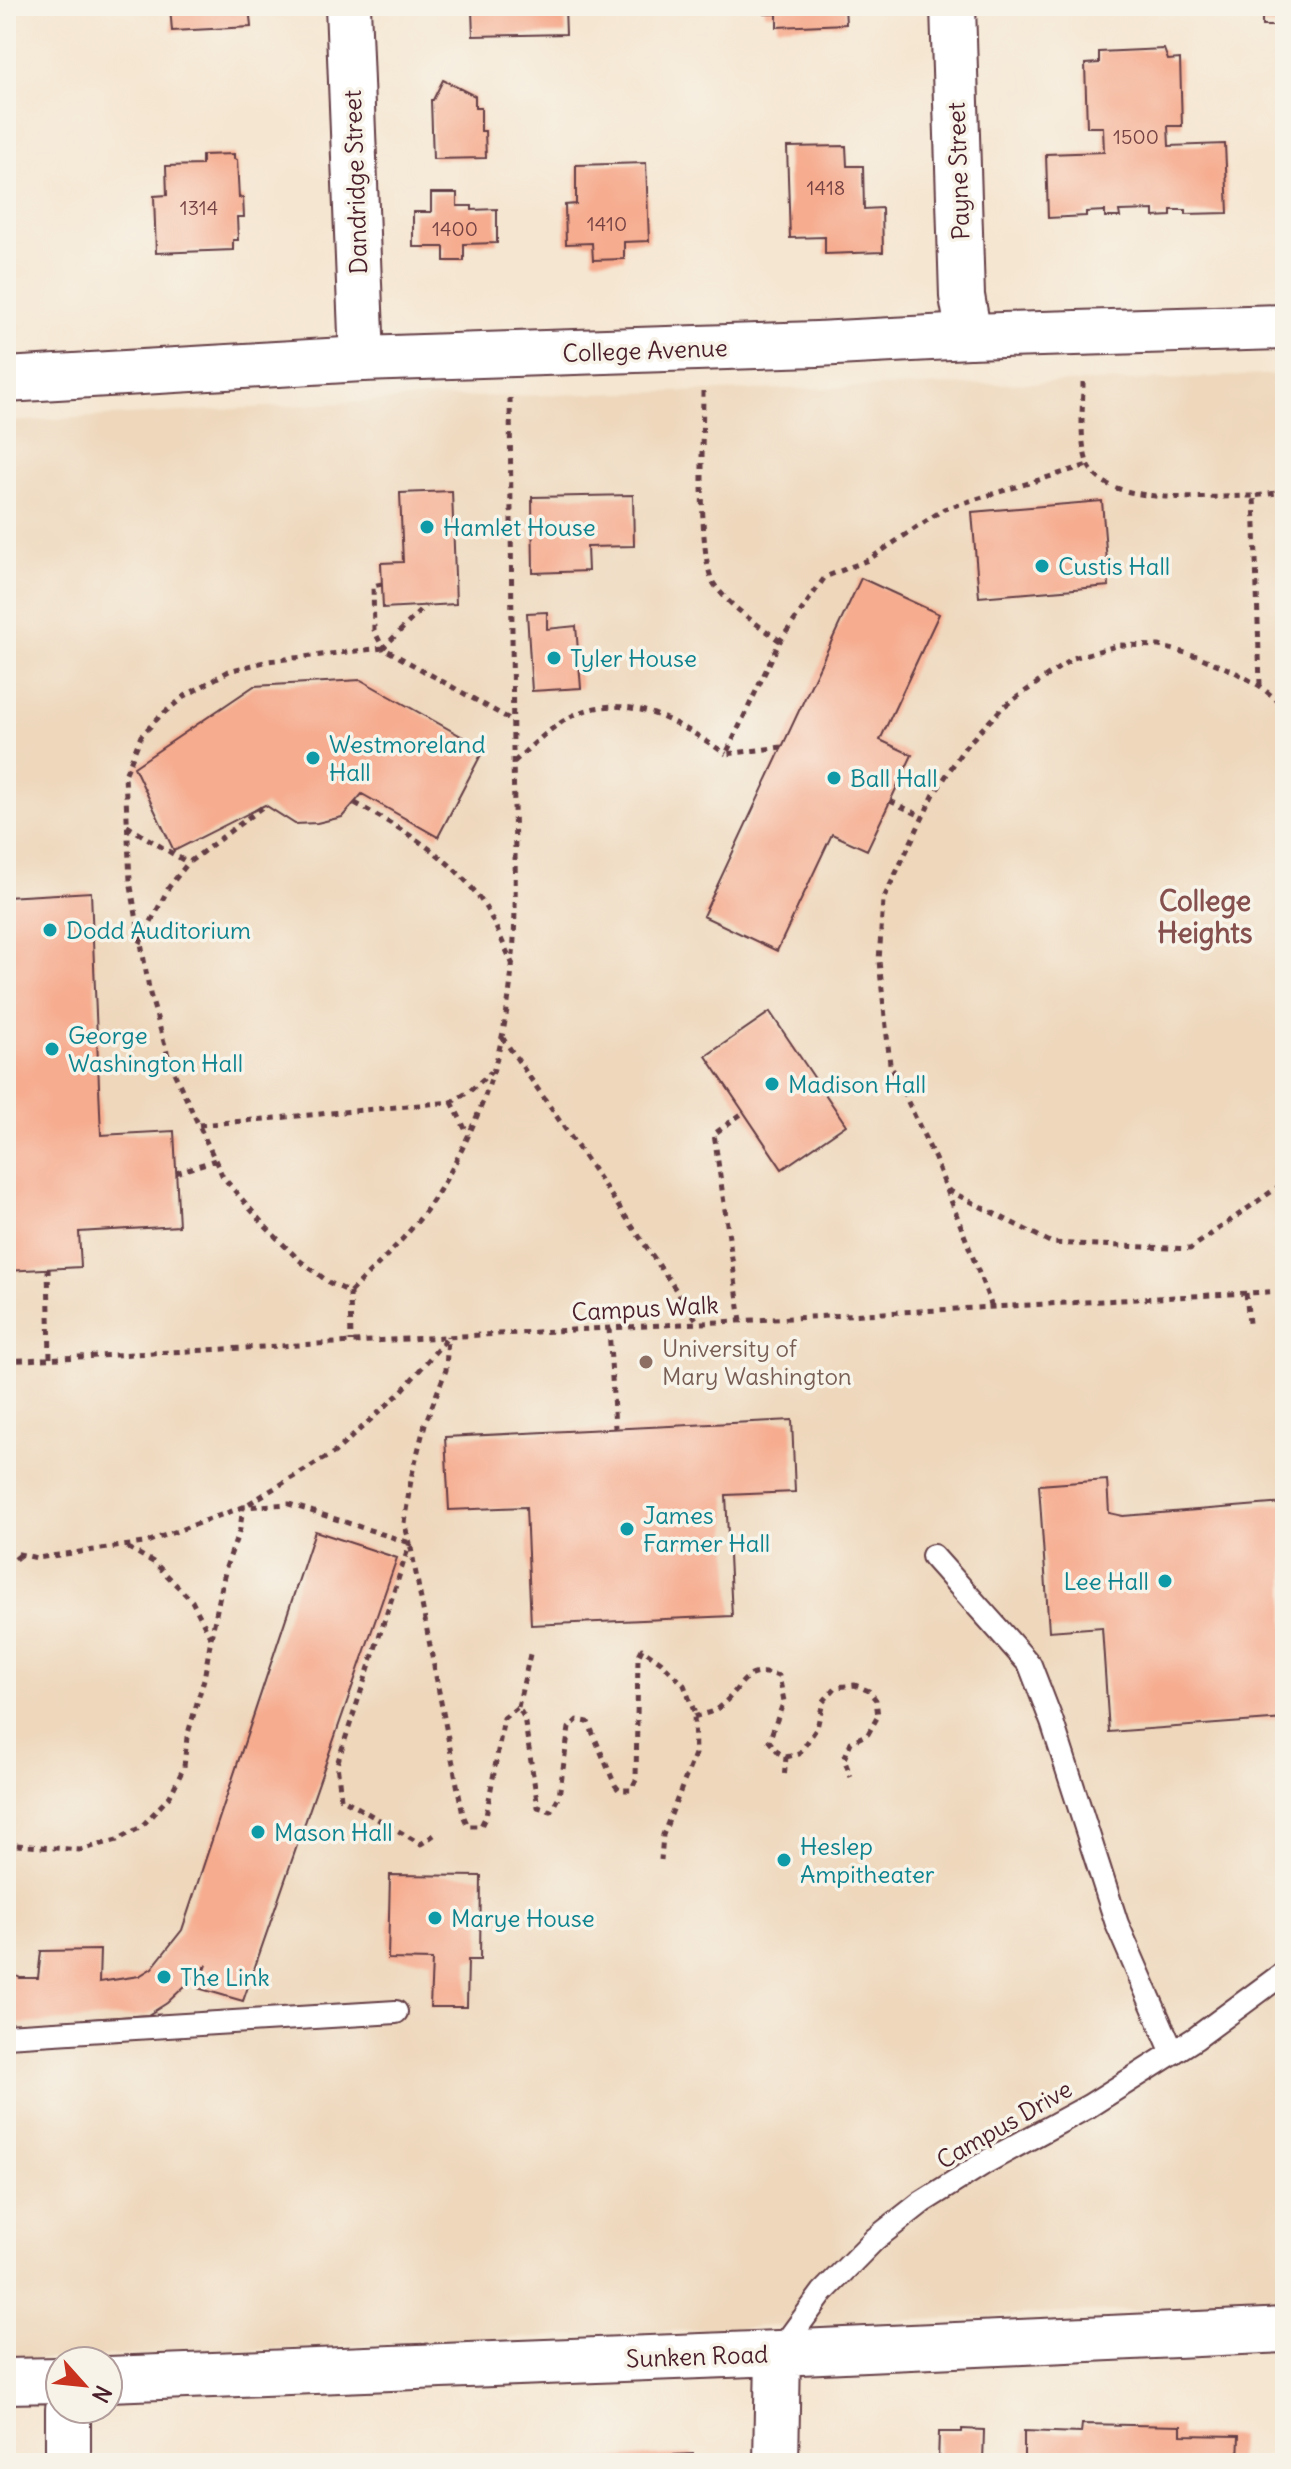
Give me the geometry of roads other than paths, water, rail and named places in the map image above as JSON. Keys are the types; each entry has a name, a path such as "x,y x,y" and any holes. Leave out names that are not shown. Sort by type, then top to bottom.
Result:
{"street":[{"name":"Dandridge Street","path":"348,6 362,359"},
{"name":"Payne Street","path":"953,6 962,296 969,336"},
{"name":"College Avenue","path":"6,380 362,359 1285,327"},
{"name":"Sunken Road","path":"124,2378 1285,2330"},
{"path":"776,2463 778,2353"},
{"path":"6,2381 44,2380"},
{"path":"68,2425 68,2463"}],"lane":[{"path":"933,1556 1030,1665 1057,1735 1117,1924 1173,2053"},
{"name":"Campus Drive","path":"778,2353 823,2292 875,2239 922,2202 986,2162 1089,2106 1173,2053 1285,1972"},
{"path":"6,2036 396,2012"}],"place":[{"name":"Hamlet House","path":"427,527"},
{"name":"Custis Hall","path":"1042,566"},
{"name":"Tyler House","path":"554,658"},
{"name":"Westmoreland Hall","path":"313,758"},
{"name":"Ball Hall","path":"834,778"},
{"name":"Dodd Auditorium","path":"50,930"},
{"name":"George Washington Hall","path":"52,1049"},
{"name":"Madison Hall","path":"772,1084"},
{"name":"University of Mary Washington","path":"646,1362"},
{"name":"James Farmer Hall","path":"627,1529"},
{"name":"Lee Hall","path":"1165,1581"},
{"name":"Mason Hall","path":"258,1832"},
{"name":"Heslep Ampitheater","path":"784,1860"},
{"name":"Marye House","path":"435,1918"},
{"name":"The Link","path":"164,1977"}],"district":[{"name":"College Heights","path":"1205,917"}]}
